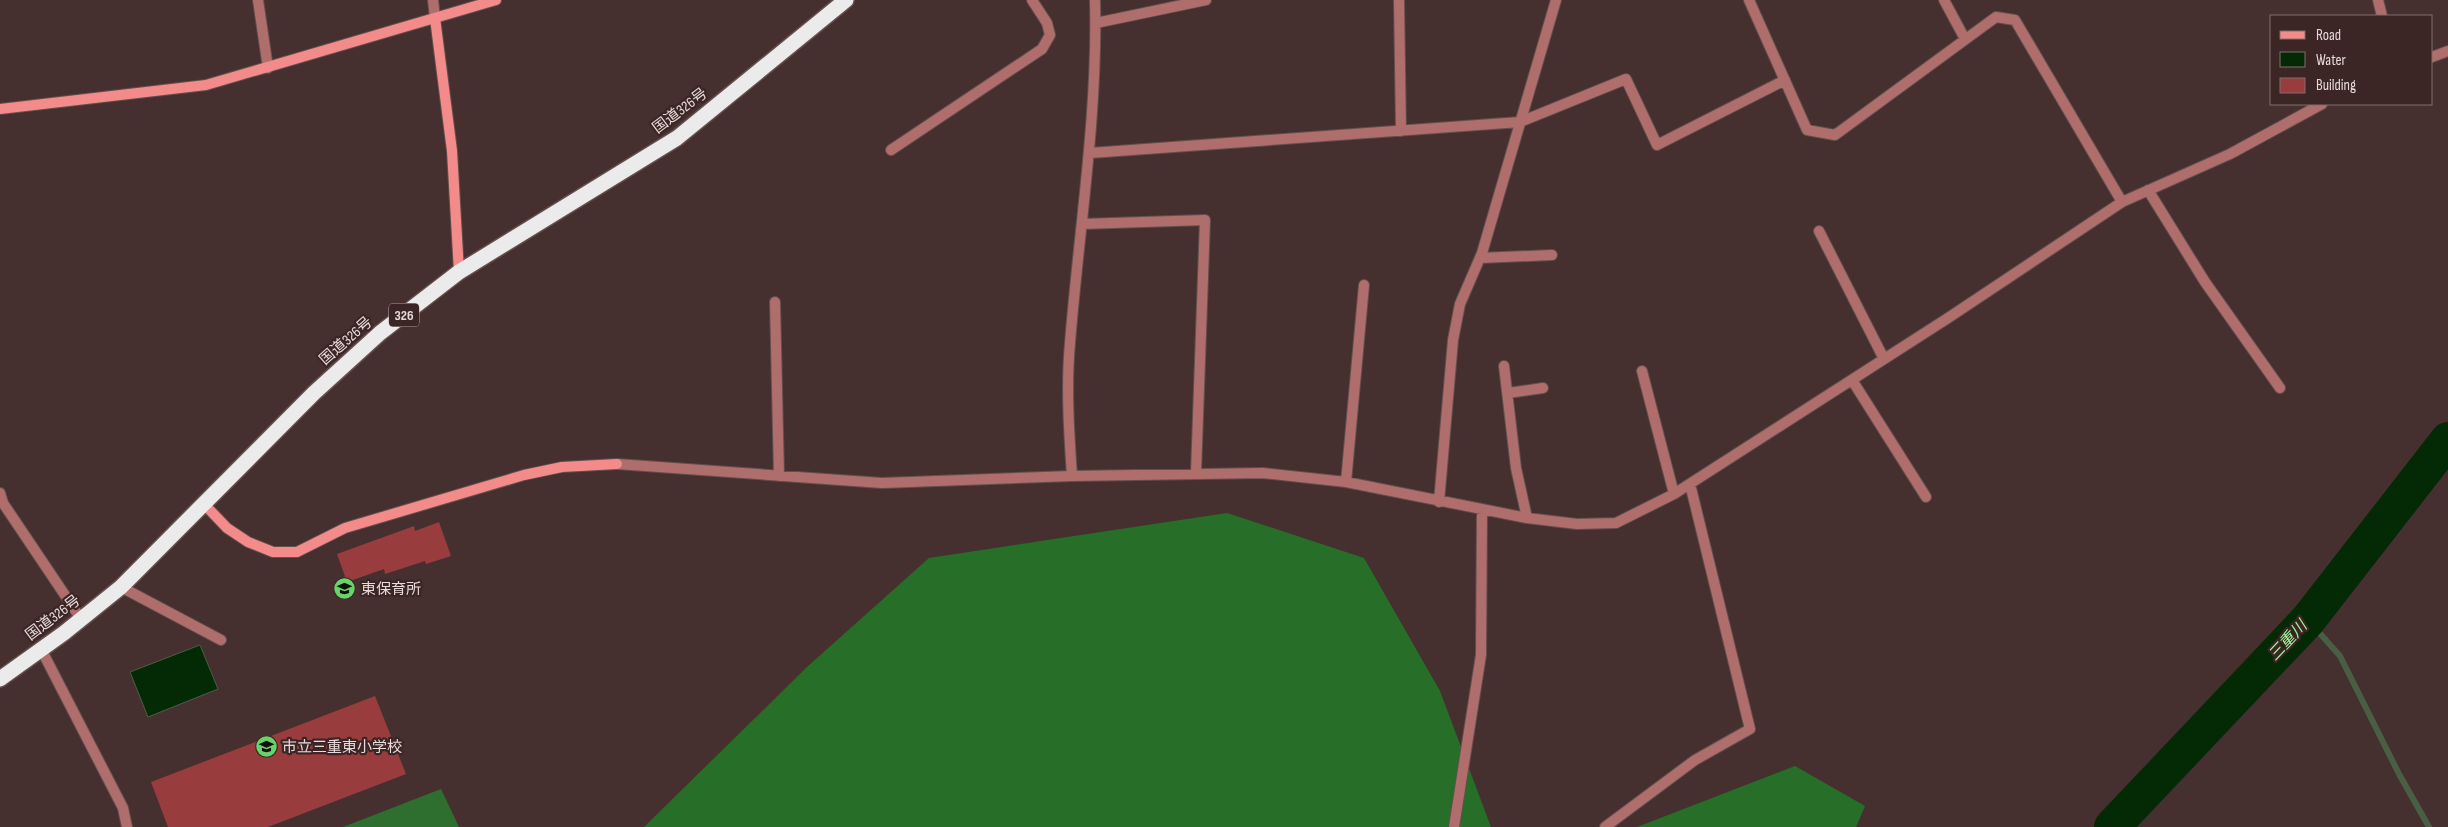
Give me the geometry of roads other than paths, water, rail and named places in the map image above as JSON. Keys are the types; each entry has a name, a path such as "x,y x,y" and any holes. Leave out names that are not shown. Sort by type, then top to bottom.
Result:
{"highway":[{"name":"国道326号","path":"0,679 121,587 314,393 380,333 459,272 677,138 846,0"}],"street":[{"path":"258,0 268,68"},
{"path":"433,0 452,151 459,272"},
{"path":"0,109 206,85 496,0"},
{"path":"891,150 1042,50 1050,35 1047,23 1032,0"},
{"path":"1072,476 1068,414 1070,345 1090,153 1097,57 1095,0"},
{"path":"1096,22 1206,0"},
{"path":"1399,0 1401,131"},
{"path":"1439,502 1453,340 1460,304 1480,258 1556,0"},
{"path":"1749,0 1807,130 1835,134 1996,17 2014,20 2122,202"},
{"path":"1944,0 1965,39"},
{"path":"2378,0 2382,15"},
{"path":"2433,57 2448,51"},
{"path":"1090,153 1520,122 1626,79 1657,145 1785,80"},
{"path":"204,504 227,528 248,542 273,552 297,552 354,525 524,475 562,467 617,464 882,483 1072,476 1263,473 1346,482 1527,518 1577,524 1616,523 1690,484 2122,202 2230,154 2320,105"},
{"path":"2148,190 2205,282 2280,388"},
{"path":"1082,224 1205,220 1196,473"},
{"path":"1819,231 1884,359"},
{"path":"1480,258 1552,255"},
{"path":"1346,482 1364,285"},
{"path":"776,302 780,476"},
{"path":"1504,366 1516,468 1527,518"},
{"path":"1642,371 1674,494"},
{"path":"1852,380 1926,497"},
{"path":"1508,394 1543,388"},
{"path":"1605,827 1695,760 1750,729 1690,484"},
{"path":"0,493 3,503 81,619"},
{"path":"1454,827 1481,655 1482,510"},
{"path":"121,587 222,640"},
{"path":"41,649 122,808 127,827"}],"water":[{"path":"200,645 218,689 148,717 130,672"}],"waterway":[{"name":"三重川","path":"2112,827 2308,620 2448,440"},
{"path":"2308,620 2340,656 2399,774 2429,827"}],"place":[{"name":"東保育所","path":"345,589"},
{"name":"市立三重東小学校","path":"266,747"}]}
